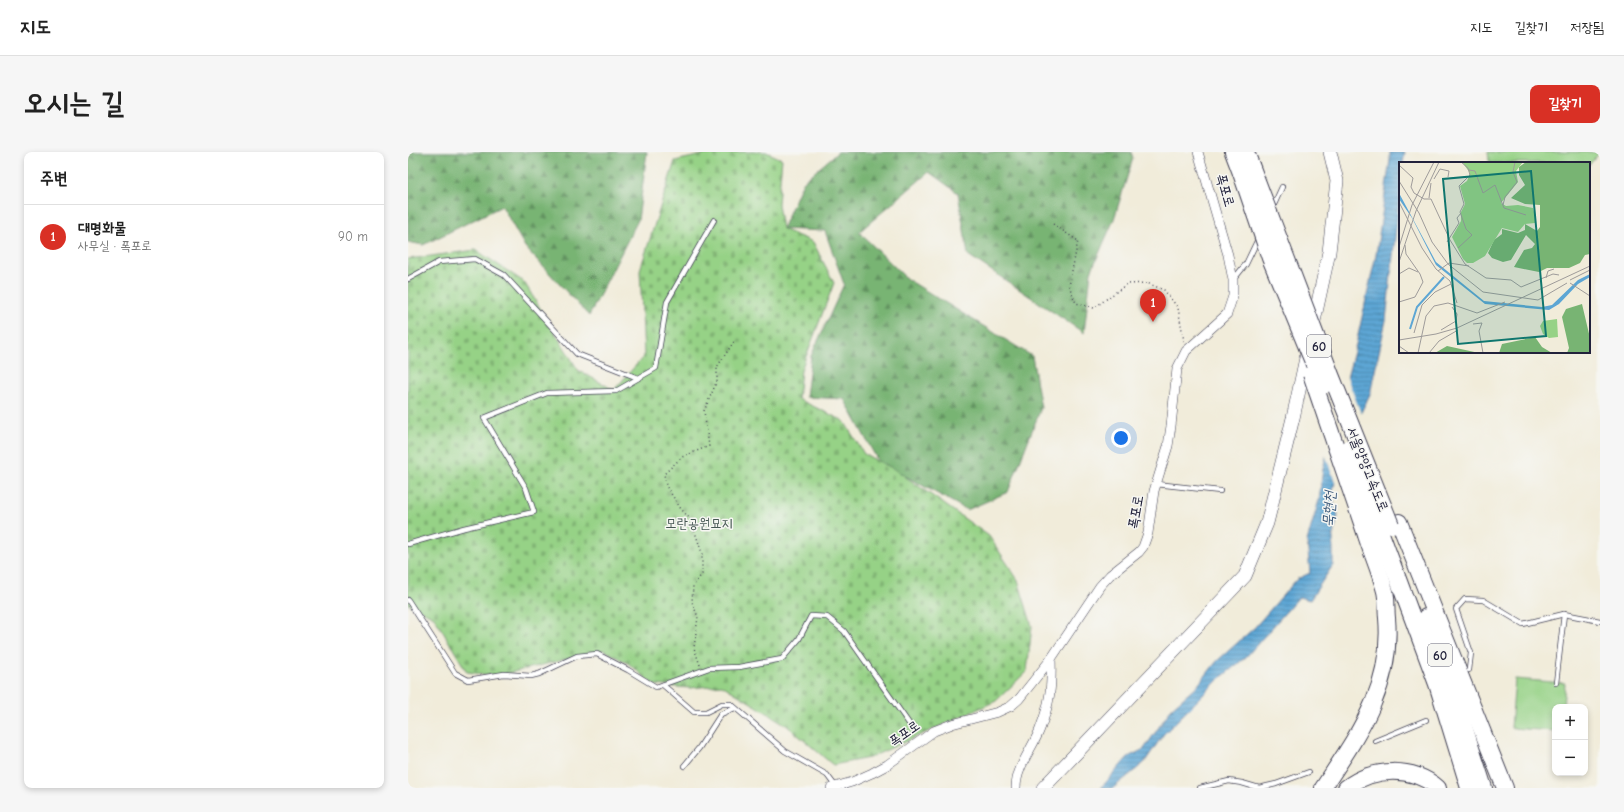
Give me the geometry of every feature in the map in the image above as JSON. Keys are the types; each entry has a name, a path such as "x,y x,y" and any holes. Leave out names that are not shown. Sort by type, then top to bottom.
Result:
{"highway":[{"name":"서울양양고속도로","path":"1233,152 1246,163 1303,304 1384,528 1437,684 1470,788"},
{"name":"서울양양고속도로","path":"1246,163 1270,258 1384,528 1438,649 1484,788"},
{"path":"1322,788 1363,726 1377,695 1384,674 1388,654 1388,632 1385,592 1384,528"},
{"path":"1384,528 1505,788"},
{"path":"1346,788 1368,776 1384,772 1398,772 1412,775 1427,781 1438,788"}],"main road":[{"path":"1043,788 1245,576 1267,523 1293,418 1329,252 1337,181 1330,152"}],"street":[{"name":"폭포로","path":"835,788 877,770 934,731 952,724 998,712 1010,706 1028,690 1051,659 1100,586 1110,575 1139,552 1143,547 1148,533 1156,484 1166,455 1171,426 1177,369 1186,350 1227,314 1232,301 1233,280 1228,254 1198,152"},
{"path":"1016,788 1016,783 1022,765 1040,730 1051,694 1051,659"}],"lane":[{"path":"1233,280 1246,264 1282,187"},
{"path":"408,544 464,528 534,512 526,488 484,418 547,392 616,391 656,368 667,302 714,220"},
{"path":"408,280 439,262 475,259 504,275 577,354 638,378"},
{"path":"1156,484 1220,491"},
{"path":"1469,670 1472,653 1456,609 1465,599 1483,600 1522,624 1564,614 1600,620"},
{"path":"408,600 455,673 468,680 504,674 531,676 539,674 577,656 597,654 656,687 709,668 739,667 782,659 799,639 811,616 828,617 844,631 910,725"},
{"path":"1556,682 1564,614"},
{"path":"663,685 694,712 706,712 722,704 731,704 785,751 828,775 835,788"},
{"path":"684,766 699,748 721,714 735,708"},
{"path":"1375,741 1426,720"},
{"path":"1200,788 1229,781 1242,782 1259,788 1276,784 1310,772"}],"path":[{"path":"1053,224 1078,241 1069,286 1076,303 1094,308 1127,284 1147,283 1164,290 1178,308 1186,350"},
{"path":"702,670 694,648 698,617 692,602 693,586 702,574 702,552 691,520 681,509 666,486 664,474 682,457 709,446 704,411 718,381 717,367 735,340"}],"green space":[{"path":"408,152 647,152 638,220 589,316 525,247 502,206 423,245 408,242"},
{"name":"모란공원묘지","path":"715,152 766,152 782,159 778,204 782,229 813,242 834,283 801,370 798,399 844,421 864,454 896,470 989,536 1018,580 1032,626 1027,671 996,701 869,758 833,765 785,724 722,685 690,688 654,685 629,664 604,650 497,676 467,672 434,617 408,604 408,259 476,250 524,282 578,370 614,390 644,356 640,270 675,161"},
{"path":"838,152 1131,152 1133,158 1114,219 1091,272 1084,333 968,255 958,193 929,172 859,232 907,279 1032,356 1041,408 1008,492 967,510 878,461 844,399 806,397 811,356 844,284 825,231 782,229 803,182"},
{"path":"1488,152 1600,152 1590,164 1590,162 1489,161"},
{"path":"1515,679 1565,683 1563,704 1552,704 1552,731 1511,728"}],"water":[{"name":"묵현천","path":"1390,152 1405,152 1403,162 1399,162 1399,200 1386,320 1370,394 1352,431 1333,489 1334,505 1338,515 1333,537 1333,565 1310,600 1299,597 1246,657 1218,680 1163,735 1144,763 1113,788 1101,788 1128,757 1144,749 1171,709 1198,685 1217,661 1255,627 1297,579 1310,573 1307,541 1319,500 1323,468 1356,344 1376,255"}],"pier":[{"path":"1346,375 1362,416 1354,432 1336,485 1325,454"}],"place":[{"name":"대명화물","path":"1153,322"}]}
